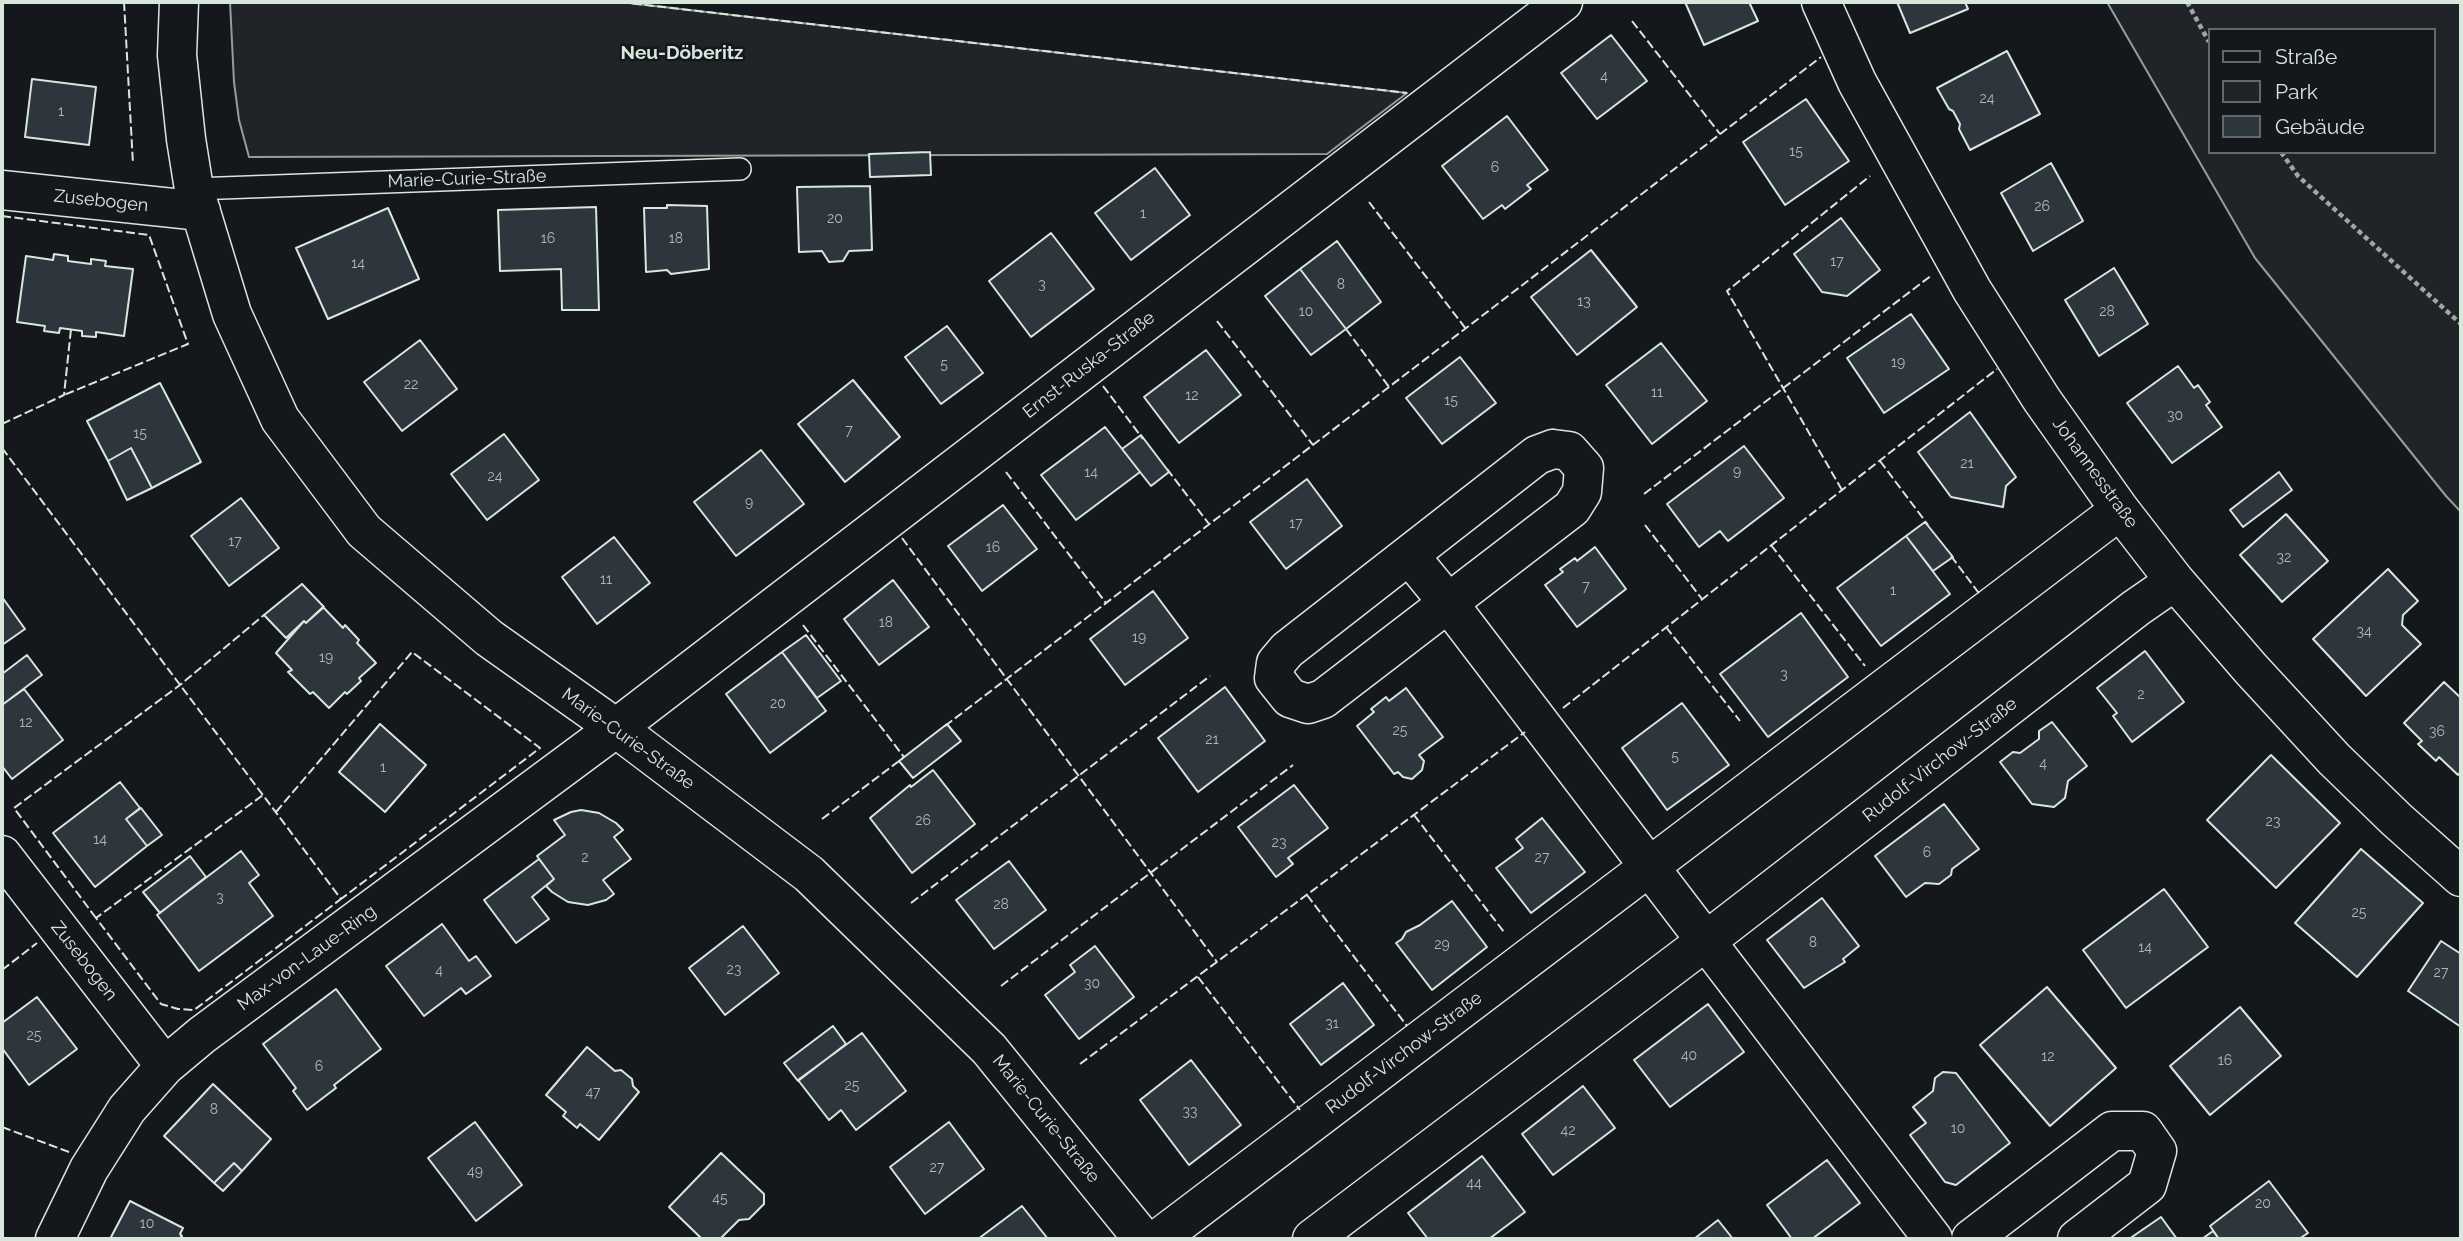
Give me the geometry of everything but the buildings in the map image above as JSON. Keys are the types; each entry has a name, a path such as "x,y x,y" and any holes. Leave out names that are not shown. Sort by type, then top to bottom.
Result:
{"street":[{"name":"Marie-Curie-Straße","path":"178,2 177,55 186,139 198,200 232,314 280,419 364,531 489,638 616,728 809,874 989,1049 1143,1239"},
{"name":"Ernst-Ruska-Straße","path":"616,728 1563,2"},
{"name":"Johannesstraße","path":"1821,2 1857,82 1972,290 2042,400 2120,510 2175,581 2334,759 2396,820 2461,877"},
{"name":"Zusebogen","path":"2,190 198,200"},
{"path":"1553,449 1570,452 1584,468 1582,492 1572,508 1449,604 1323,699 1308,704 1290,698 1274,678 1276,663 1287,650 1537,454 1553,449"},
{"name":"Rudolf-Virchow-Straße","path":"1158,1239 2120,510"},
{"path":"1409,555 1933,1239"},
{"name":"Rudolf-Virchow-Straße","path":"1312,1239 1706,941 2136,608 2175,581"},
{"name":"Max-von-Laue-Ring","path":"55,1239 89,1169 114,1129 127,1109 165,1066 202,1035 616,728"},
{"name":"Zusebogen","path":"2,855 165,1066"},
{"path":"1970,1239 2112,1131 2143,1131 2157,1152 2147,1185 2077,1239"}],"lane":[{"name":"Marie-Curie-Straße","path":"198,200 740,169"}],"path":[{"path":"2187,2 2208,40"},
{"path":"2282,154 2298,176 2461,324"}],"green space":[{"path":"230,2 620,2 1407,93 1327,154 249,157 239,120 234,82"},
{"path":"2107,2 2461,2 2461,512 2255,258"}],"fence":[{"path":"124,2 133,164"},
{"path":"620,2 1407,93"},
{"path":"1632,21 1720,134"},
{"path":"945,726 1821,57"},
{"path":"1842,490 1727,291 1870,176"},
{"path":"1369,202 1466,329"},
{"path":"2,216 149,235 188,344 64,395"},
{"path":"1644,494 1932,275"},
{"path":"1217,321 1313,445"},
{"path":"2,424 64,395 71,329"},
{"path":"1346,329 1389,387"},
{"path":"1563,708 1997,369"},
{"path":"1103,386 1143,439"},
{"path":"2,448 341,899 194,1010 161,1004 96,918 263,795"},
{"path":"1880,461 1928,525"},
{"path":"1167,469 1209,524"},
{"path":"1006,472 1106,603"},
{"path":"1645,525 1702,599"},
{"path":"902,538 1217,962"},
{"path":"1771,545 1865,666"},
{"path":"1951,556 1981,596"},
{"path":"96,918 14,808 180,685 264,615"},
{"path":"803,625 904,757"},
{"path":"1666,627 1740,721"},
{"path":"276,812 412,652 540,748 341,899"},
{"path":"911,903 1210,676"},
{"path":"1080,1064 1525,732"},
{"path":"822,819 903,758"},
{"path":"1001,986 1293,765"},
{"path":"1414,815 1504,932"},
{"path":"1307,895 1407,1026"},
{"path":"2,970 37,943"},
{"path":"1198,977 1300,1110"},
{"path":"2,1127 69,1152"}],"district":[{"name":"Neu-Döberitz","path":"682,53"}]}
